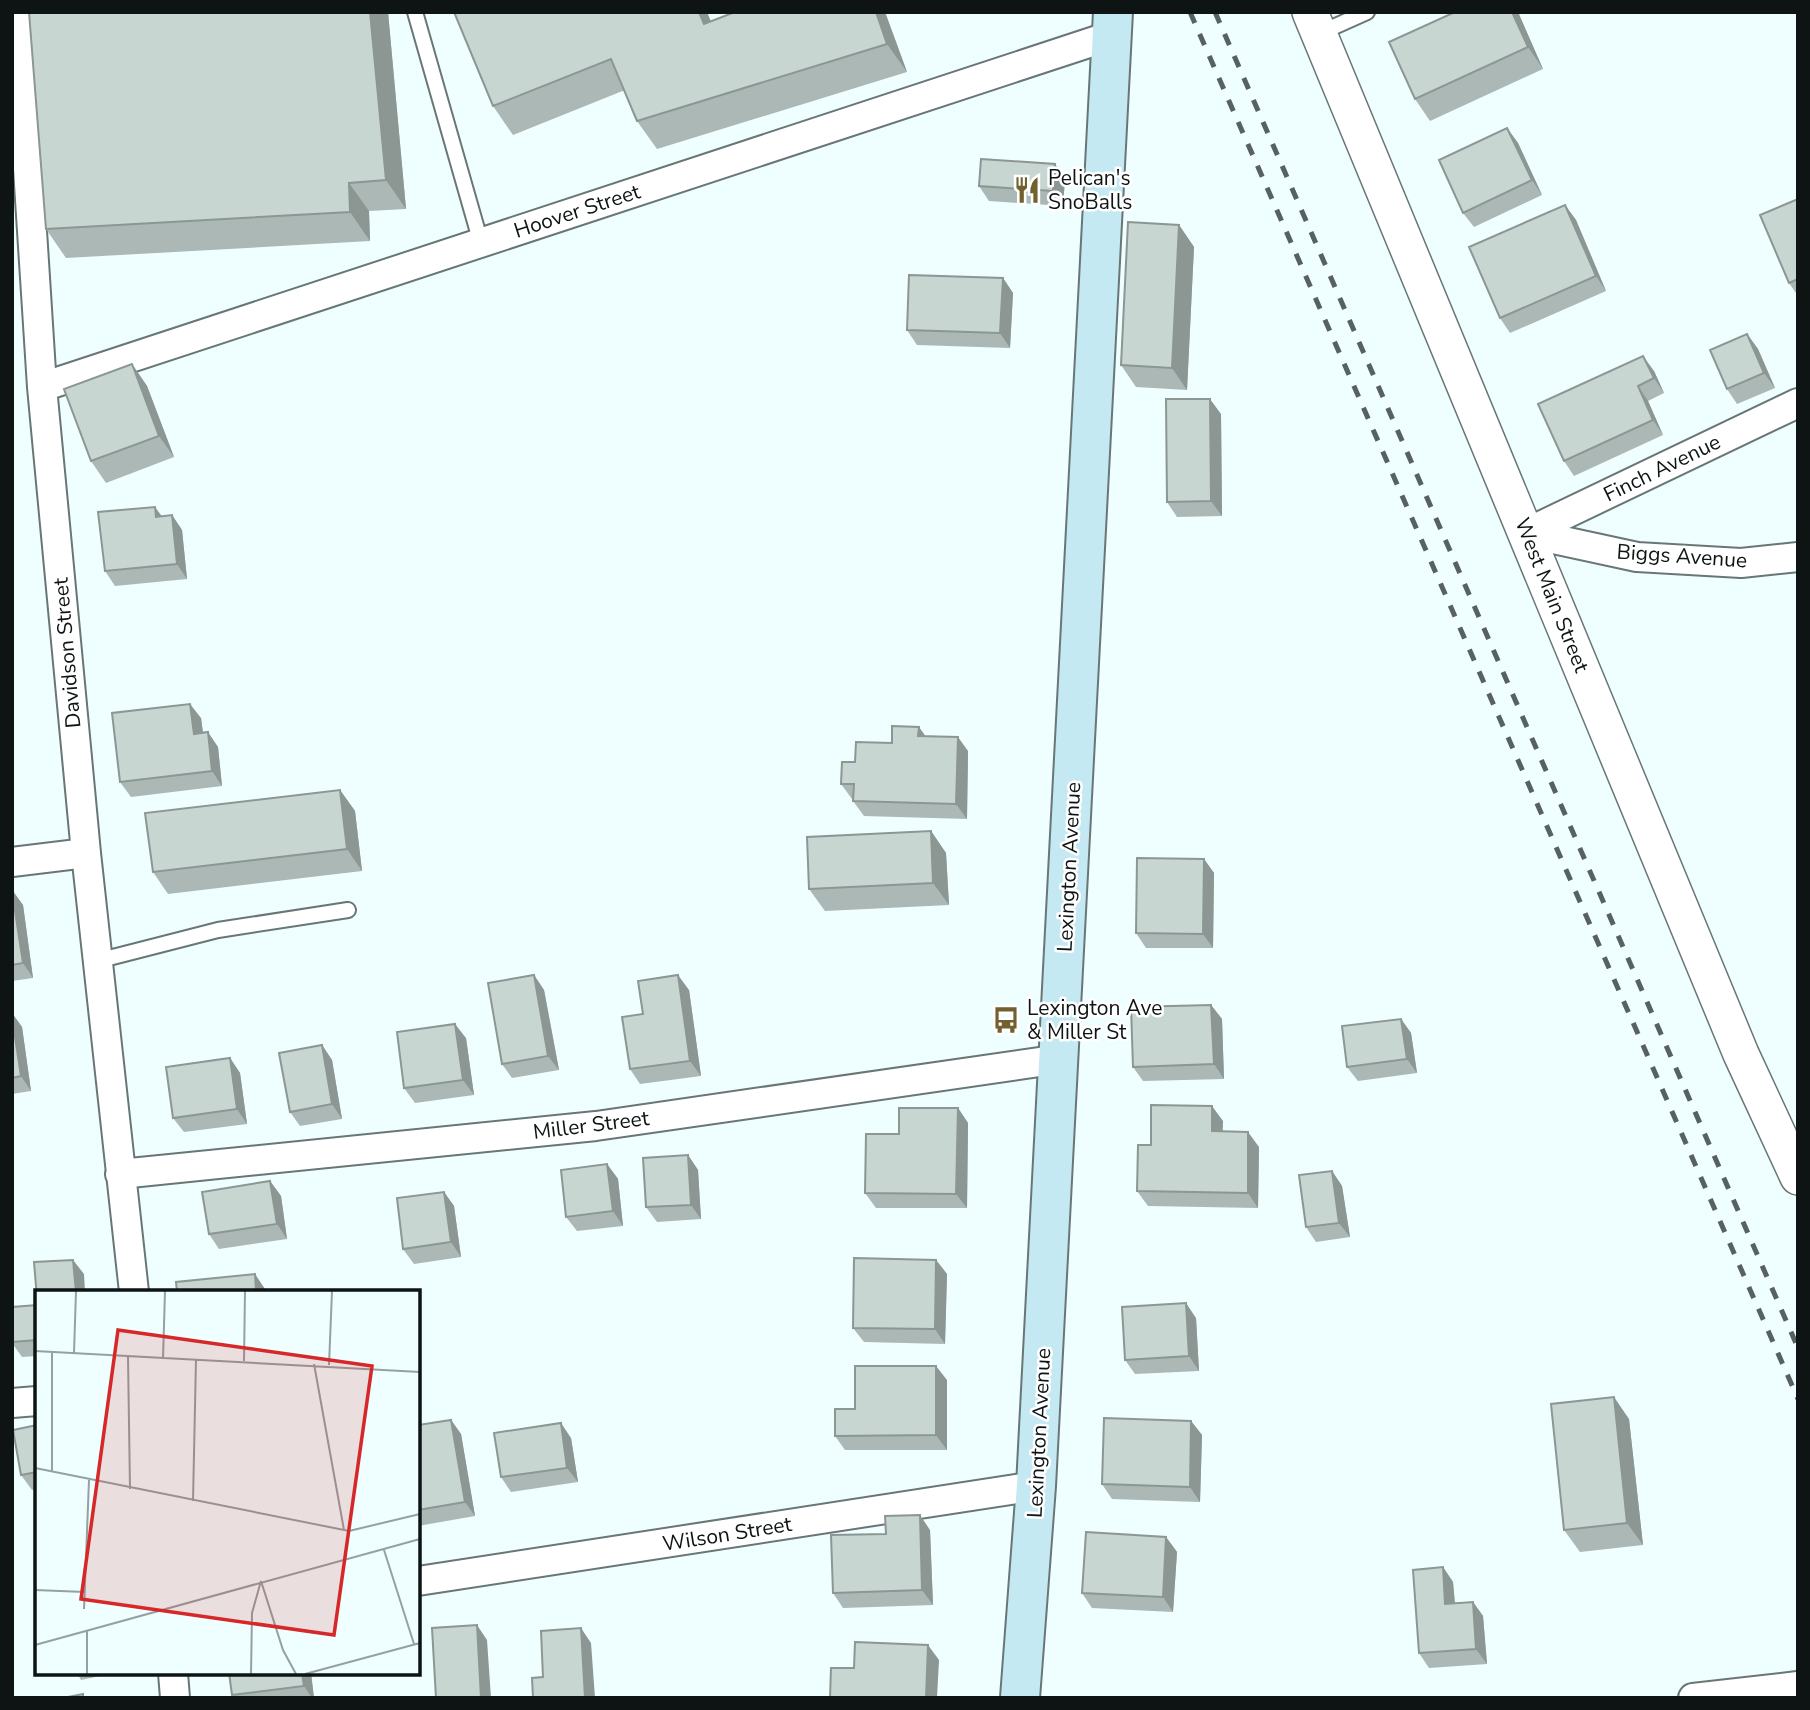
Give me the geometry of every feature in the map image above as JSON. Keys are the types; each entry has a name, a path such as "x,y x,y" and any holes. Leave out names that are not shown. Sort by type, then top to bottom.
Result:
{"main road":[{"name":"Lexington Avenue","path":"1020,1698 1036,1486 1060,1059 1113,24"}],"street":[{"name":"Davidson Street","path":"18,12 24,286 42,387 86,853 134,1290"},
{"name":"West Main Street","path":"1314,23 1741,1054 1798,1177"},
{"name":"Hoover Street","path":"42,387 481,243 1113,24"},
{"name":"Finch Avenue","path":"1526,533 1798,403"},
{"name":"Biggs Avenue","path":"1526,533 1637,557 1741,563 1798,558"},
{"path":"12,862 86,853"},
{"name":"Miller Street","path":"120,1174 596,1126 1060,1059"},
{"path":"12,1404 35,1401"},
{"name":"Wilson Street","path":"420,1581 1036,1486"},
{"path":"173,1675 175,1698"},
{"path":"1693,1698 1759,1694 1798,1686"}],"lane":[{"path":"415,12 481,243"},
{"path":"1314,23 1367,12"},
{"path":"97,961 218,930 348,910"}],"building":[{"path":"29,12 370,12 386,180 349,183 350,212 46,229"},
{"path":"454,12 699,12 704,24 735,12 876,12 887,44 637,121 611,59 493,106"},
{"path":"1455,12 1512,12 1528,47 1415,99 1389,42"},
{"path":"1507,128 1532,180 1463,213 1439,160"},
{"path":"981,159 1055,164 1053,191 979,186"},
{"path":"1798,199 1798,279 1789,283 1760,215"},
{"path":"1565,205 1596,276 1500,318 1469,247"},
{"path":"1128,222 1179,225 1172,368 1121,365"},
{"path":"909,275 1003,278 1000,333 907,330"},
{"path":"1747,334 1764,373 1727,389 1710,350"},
{"path":"1643,356 1654,378 1638,386 1653,420 1564,461 1538,404"},
{"path":"132,364 159,436 91,461 64,389"},
{"path":"1166,399 1210,399 1211,501 1167,502"},
{"path":"155,507 156,517 172,515 177,564 105,571 98,512"},
{"path":"190,704 194,734 208,732 212,771 120,782 112,713"},
{"path":"892,726 919,727 918,736 958,737 956,804 853,801 854,784 841,784 842,762 855,762 856,742 892,743"},
{"path":"340,790 347,849 153,872 145,813"},
{"path":"931,831 933,883 809,889 807,837"},
{"path":"1137,858 1204,859 1203,934 1136,933"},
{"path":"12,891 23,963 12,965"},
{"path":"534,975 548,1056 502,1064 488,983"},
{"path":"678,975 690,1061 630,1069 622,1017 643,1014 638,981"},
{"path":"1211,1005 1214,1064 1133,1067 1131,1007"},
{"path":"12,1017 21,1076 12,1078"},
{"path":"1401,1019 1407,1059 1347,1067 1342,1026"},
{"path":"455,1024 463,1080 404,1088 397,1032"},
{"path":"322,1045 332,1104 290,1112 279,1053"},
{"path":"230,1058 237,1109 173,1118 166,1067"},
{"path":"1151,1105 1212,1106 1212,1131 1248,1132 1248,1193 1137,1191 1138,1145 1151,1145"},
{"path":"899,1108 958,1108 956,1194 865,1193 866,1134 899,1134"},
{"path":"688,1155 691,1205 646,1207 643,1158"},
{"path":"607,1164 613,1211 566,1217 561,1170"},
{"path":"1332,1171 1339,1223 1306,1227 1299,1175"},
{"path":"270,1181 277,1224 209,1234 202,1192"},
{"path":"444,1192 451,1242 403,1249 397,1198"},
{"path":"854,1258 936,1260 935,1329 853,1328"},
{"path":"73,1260 76,1290 36,1290 34,1262"},
{"path":"255,1274 256,1290 177,1290 176,1282"},
{"path":"1186,1303 1189,1356 1125,1360 1122,1307"},
{"path":"35,1305 35,1340 12,1342 12,1307"},
{"path":"855,1366 936,1366 936,1435 835,1436 835,1409 855,1409"},
{"path":"1614,1397 1627,1523 1564,1530 1551,1404"},
{"path":"1104,1418 1191,1421 1190,1487 1102,1484"},
{"path":"451,1420 465,1502 420,1510 420,1425"},
{"path":"561,1423 567,1468 501,1477 494,1433"},
{"path":"35,1425 35,1472 21,1475 13,1430"},
{"path":"920,1515 922,1590 833,1593 831,1535 886,1534 885,1516"},
{"path":"1086,1532 1166,1537 1163,1597 1082,1593"},
{"path":"1443,1567 1445,1604 1473,1602 1476,1649 1419,1653 1413,1570"},
{"path":"477,1625 481,1698 436,1698 432,1628"},
{"path":"581,1628 585,1698 533,1698 532,1678 543,1677 541,1631"},
{"path":"855,1642 928,1645 926,1698 830,1698 831,1668 854,1668"},
{"path":"229,1675 302,1675 304,1686 232,1695"},
{"path":"83,1694 83,1698 63,1698"}],"railway":[{"path":"1190,12 1798,1399"},
{"path":"1215,12 1798,1348"}],"place":[{"name":"Pelican's SnoBalls","path":"1027,190"},
{"name":"Lexington Ave & Miller St","path":"1006,1020"}]}
